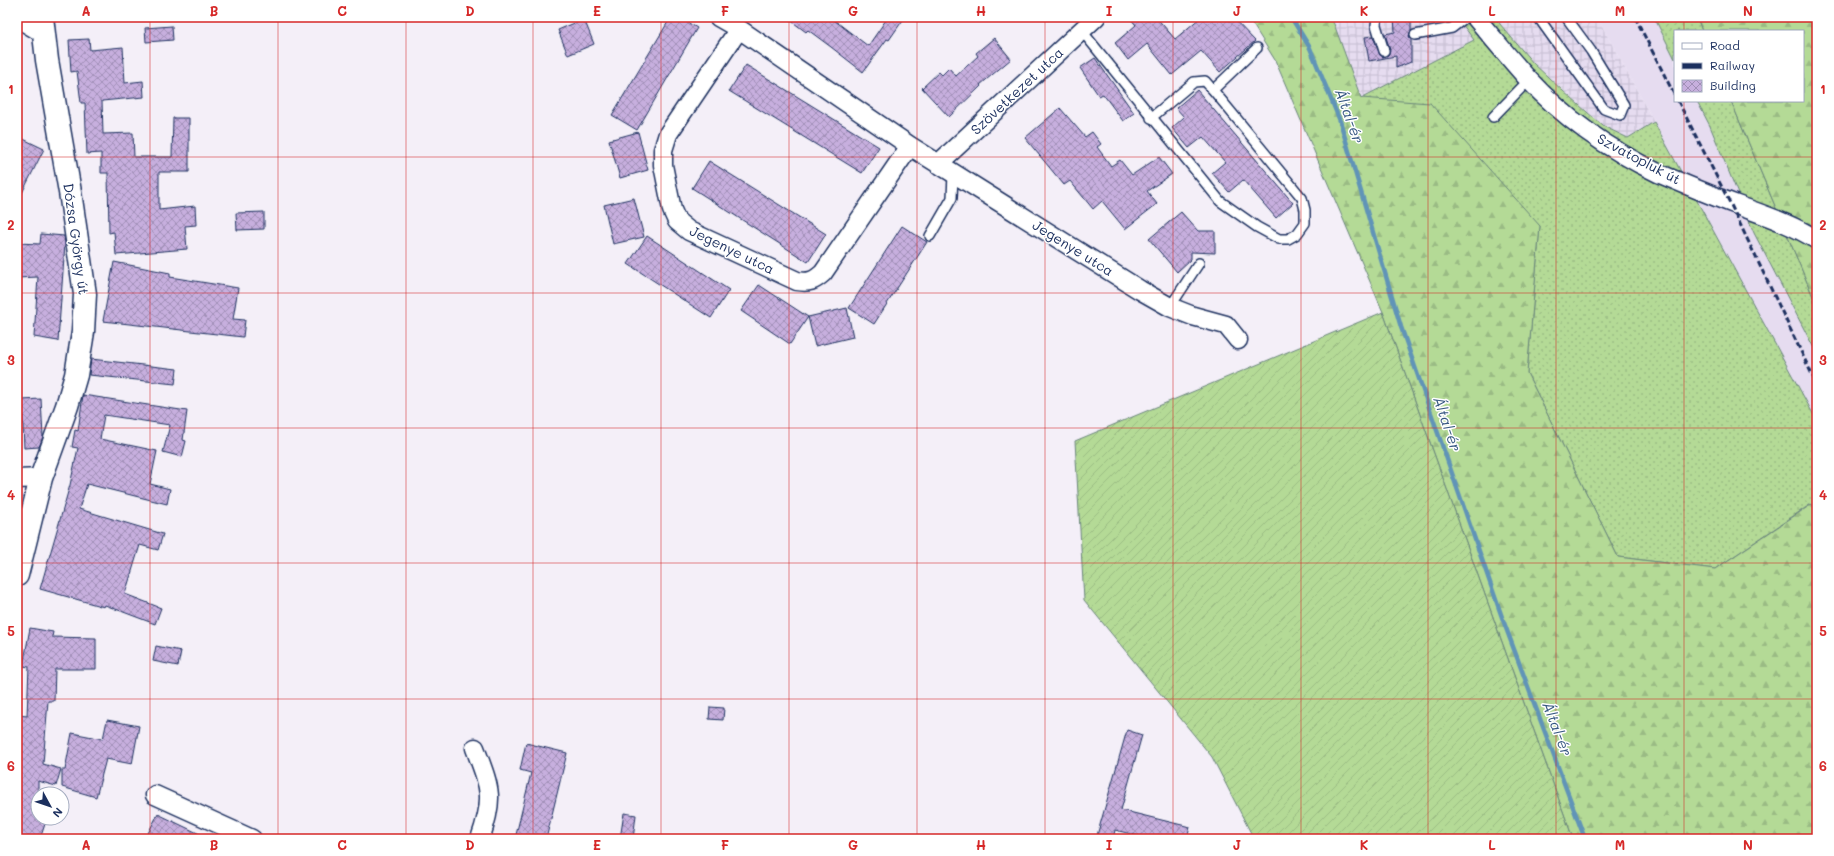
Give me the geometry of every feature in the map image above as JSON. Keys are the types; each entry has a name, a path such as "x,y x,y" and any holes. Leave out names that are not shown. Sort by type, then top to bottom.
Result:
{"street":[{"name":"Jegenye utca","path":"718,17 739,29 953,174 1170,307 1193,316 1226,325 1238,340"},
{"name":"Szövetkezet utca","path":"938,164 1096,17"},
{"name":"Szvatopluk út","path":"1475,17 1529,80 1558,108 1588,132 1619,152 1658,172 1730,203 1797,228 1817,240"},
{"path":"17,18 42,24"},
{"name":"Dózsa György út","path":"17,575 41,478 68,406 76,375 83,332 85,294 42,24"},
{"name":"Jegenye utca","path":"739,29 668,134 663,150 663,166 672,210 677,221 689,231 797,281 807,283 816,280 823,273 910,146"},
{"path":"17,478 41,478"},
{"path":"475,748 489,790 489,806 480,839"},
{"path":"155,795 252,839"}],"lane":[{"path":"1377,17 1376,25 1384,51"},
{"path":"1415,35 1452,28 1466,17"},
{"path":"1538,17 1604,109 1620,114 1624,106 1591,52 1566,17"},
{"path":"1082,31 1151,118 1220,201 1257,227 1279,239 1288,239 1297,234 1305,223 1305,210 1302,198 1205,81 1194,82 1151,118"},
{"path":"1214,90 1257,48"},
{"path":"1493,117 1529,80"},
{"path":"930,236 952,198 953,174"},
{"path":"1170,307 1199,263"}],"shaded area":[{"path":"1330,17 1457,17 1474,40 1361,98 1334,24"},
{"path":"1494,17 1597,17 1654,122 1628,138 1603,126 1533,63"},
{"path":"1597,17 1654,17 1674,57 1674,102 1698,102 1710,126 1754,233 1817,354 1817,421"}],"green space":[{"path":"1248,17 1330,17 1334,24 1361,98 1430,103 1540,226 1527,373 1618,557 1715,569 1812,504 1817,513 1817,839 1573,839 1383,312 1275,60"},
{"path":"1457,17 1494,17 1533,63 1603,126 1628,138 1654,122 1817,421 1817,513 1811,504 1715,569 1618,557 1527,373 1540,226 1361,98 1474,40"},
{"path":"1654,17 1697,17 1702,30 1674,30 1674,57"},
{"path":"1697,17 1817,17 1817,306 1731,102 1804,102 1804,30 1702,30"},
{"path":"1698,102 1731,102 1817,306 1817,354 1754,233 1710,126"},
{"path":"1383,312 1573,839 1254,839 1212,757 1084,600 1075,441"}],"building":[{"path":"671,17 679,17 697,28 637,130 612,115"},
{"path":"786,17 830,17 868,46 888,17 905,17 889,40 887,39 863,72 808,30 806,32"},
{"path":"1129,17 1156,17 1175,39 1201,17 1232,17 1255,41 1220,72 1201,51 1172,75 1147,44 1128,60 1115,43 1136,25"},
{"path":"1394,17 1411,17 1411,30 1409,36 1411,40 1411,62 1396,68 1396,56 1369,61 1365,37 1373,36 1380,55 1383,57 1388,55 1390,50 1385,34 1395,32"},
{"path":"584,19 594,44 568,55 558,30"},
{"path":"172,26 173,40 146,42 145,28"},
{"path":"994,38 1011,59 980,85 981,86 949,117 922,88 939,72 942,75 949,68 956,76 978,56 976,53"},
{"path":"89,39 90,50 123,47 125,83 143,81 144,97 102,101 103,134 133,133 134,157 172,157 173,118 189,118 189,172 159,172 159,210 195,206 196,225 185,226 187,249 116,255 114,232 109,233 108,173 101,173 101,153 87,154 85,103 81,103 77,71 71,72 69,40"},
{"path":"1095,58 1134,113 1123,121 1103,94 1099,96 1080,68"},
{"path":"746,65 879,147 862,173 729,91"},
{"path":"1197,90 1293,203 1276,218 1243,180 1229,192 1212,173 1225,162 1203,137 1189,148 1172,128 1184,117 1176,108"},
{"path":"1060,108 1085,137 1092,132 1101,144 1097,147 1111,166 1120,160 1132,175 1159,157 1172,174 1147,191 1157,204 1125,229 1102,201 1093,209 1070,181 1064,185 1025,138"},
{"path":"638,132 648,170 620,178 609,140"},
{"path":"17,136 44,149 17,203"},
{"path":"709,161 826,234 808,262 692,188"},
{"path":"634,198 644,237 613,244 604,205"},
{"path":"264,212 264,229 237,230 236,213"},
{"path":"1181,212 1198,231 1215,231 1215,253 1191,252 1191,259 1177,272 1149,239"},
{"path":"902,226 927,242 874,324 849,308"},
{"path":"41,234 64,236 65,243 58,341 34,337 38,277 17,278 17,243 40,244"},
{"path":"647,236 729,290 711,318 628,264"},
{"path":"114,262 170,273 170,277 238,288 233,319 245,320 243,337 103,321"},
{"path":"759,285 808,317 790,344 741,311"},
{"path":"847,308 853,337 815,346 808,317"},
{"path":"91,359 177,369 175,384 89,375"},
{"path":"83,395 187,411 183,440 186,441 182,457 163,452 170,425 104,415 100,439 157,451 150,484 170,489 167,504 87,484 79,509 163,534 158,550 140,545 125,594 161,608 155,624 105,605 104,607 40,589 70,485 78,448 72,447 75,430 78,431"},
{"path":"41,399 43,437 39,447 24,448 22,400"},
{"path":"30,628 53,632 52,637 96,638 96,669 55,669 54,701 48,701 43,764 61,769 56,786 38,781 38,786 30,786 30,826 44,826 40,839 17,839 17,715 27,716 29,667 23,666"},
{"path":"156,646 181,651 178,666 153,661"},
{"path":"710,707 724,708 723,720 709,719"},
{"path":"107,720 139,726 132,764 106,759 96,797 70,789 70,786 62,786 62,770 65,770 72,733 103,739"},
{"path":"1127,730 1142,735 1121,810 1190,827 1187,839 1151,839 1115,830 1113,839 1096,839"},
{"path":"526,743 567,753 546,839 515,839 531,773 520,770"},
{"path":"624,813 636,815 633,839 620,839"},
{"path":"158,814 210,839 145,839"}],"waterway":[{"name":"Által-ér","path":"1291,17 1310,48 1340,121 1401,327 1503,620 1585,839"}],"railway":[{"path":"1635,17 1674,94"},
{"path":"1679,102 1730,203 1817,385"}]}
